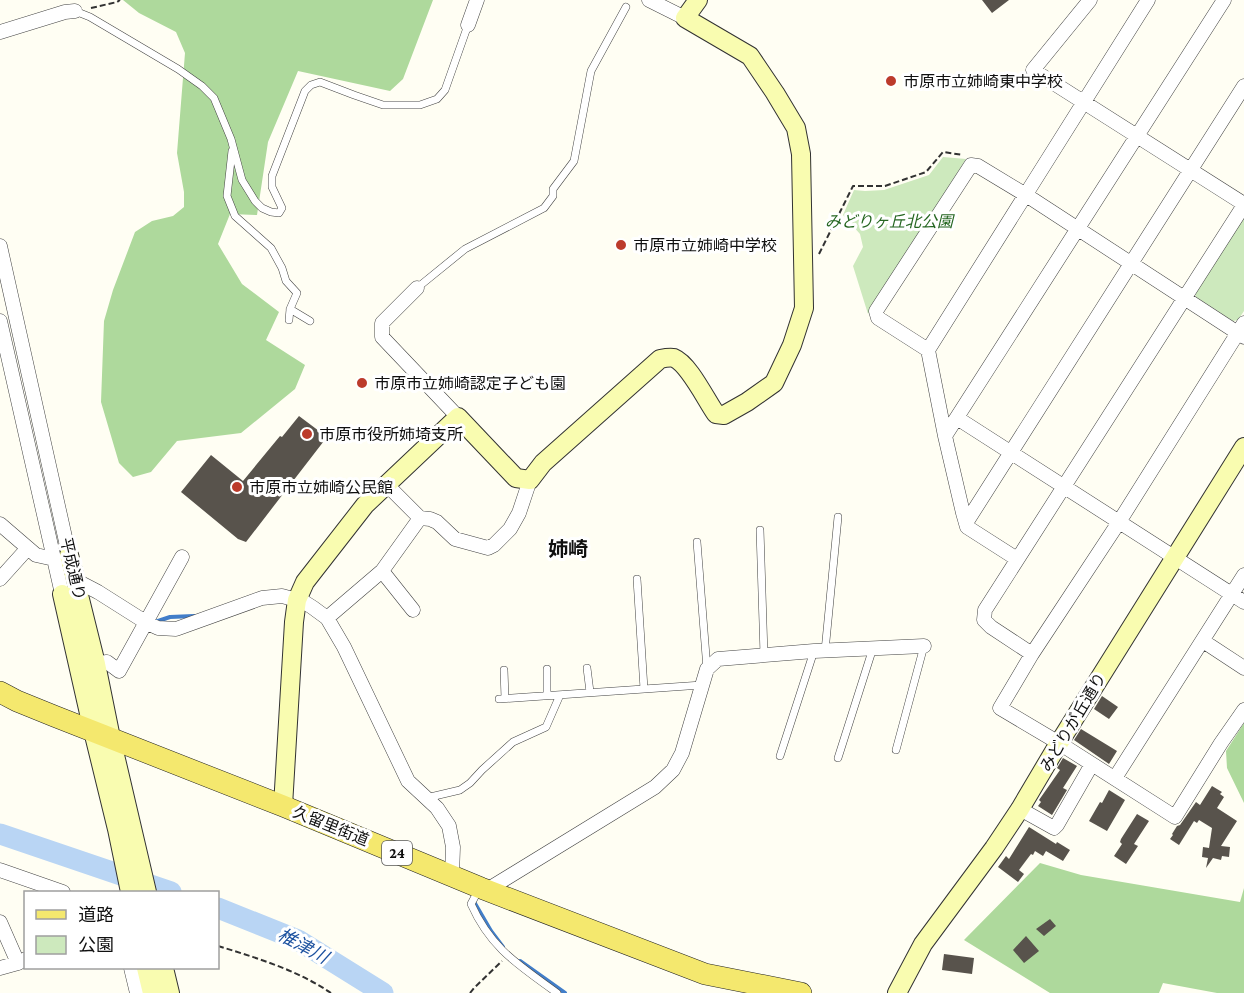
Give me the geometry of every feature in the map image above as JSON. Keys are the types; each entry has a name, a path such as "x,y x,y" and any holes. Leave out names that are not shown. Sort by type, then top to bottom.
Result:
{"main road":[{"name":"久留里街道","path":"0,692 17,701 284,806 452,876 479,893 705,974 801,993"}],"street":[{"path":"468,26 477,0"},
{"path":"386,484 420,518 437,522 455,539 488,548 510,529 519,513 530,480 543,463 660,359 673,357 681,362 716,414 724,415 774,383 792,345 804,308 801,154 796,128 750,56 650,0"},
{"path":"685,18 698,0"},
{"path":"1032,654 984,620 985,610 1244,204 1033,70 1090,0"},
{"path":"1017,559 984,539 966,523 945,436 928,350 1148,0"},
{"path":"945,436 1224,0"},
{"path":"0,32 75,11"},
{"path":"966,523 1244,86"},
{"path":"928,350 878,318 876,311 971,165 978,166 1026,195 1184,298 1242,331 1032,654 1000,708 1175,817 1244,710"},
{"name":"平成通り","path":"0,246 62,557 62,594 102,735 135,838 147,891"},
{"path":"417,288 382,323 382,338 516,478 530,480"},
{"name":"平成通り","path":"0,321 62,557 75,580 96,664 102,735 130,891"},
{"path":"284,806 294,622 297,600 305,582 365,505 458,417"},
{"path":"957,418 1238,598"},
{"name":"みどりが丘通り","path":"897,993 923,944 1020,809 1244,447"},
{"path":"327,618 382,571 420,518"},
{"path":"0,524 36,555 62,557"},
{"path":"0,579 27,549"},
{"path":"96,664 107,662 120,671 182,557"},
{"path":"382,571 413,610"},
{"path":"1115,778 1203,641 1238,598 1244,575"},
{"path":"75,580 158,628 176,629 262,598 282,596 312,606 327,618 344,647 408,781 437,808 449,826 453,847 452,876"},
{"path":"1203,641 1244,668"},
{"path":"479,893 661,782 673,770 682,753 707,669 718,659 924,646"},
{"path":"1020,809 1054,828 1092,764"},
{"path":"0,870 46,889"},
{"path":"0,922 22,961 0,968"},
{"path":"132,969 137,993"},
{"path":"146,969 152,993"},
{"path":"164,969 170,993"}],"lane":[{"path":"417,288 465,249 544,208 553,196 553,189 574,161 591,71 626,7"},
{"path":"75,11 90,17 168,63 202,86 214,98 242,180 262,208 279,213 282,208 272,187 272,176 305,91 311,85 320,82 383,105 420,105 437,99 445,90 468,26"},
{"path":"232,146 227,196 235,216 271,248 286,280 297,293 290,309 289,320"},
{"path":"290,309 310,321"},
{"path":"780,756 820,651 837,518"},
{"path":"760,530 764,656"},
{"path":"698,542 707,669"},
{"path":"637,579 644,689"},
{"path":"896,750 924,646"},
{"path":"838,758 873,648"},
{"path":"587,668 590,692"},
{"path":"547,669 547,695"},
{"path":"504,670 502,698 702,685"},
{"path":"426,798 460,790 513,742 546,727 560,694"},
{"path":"479,893 478,922 507,956 557,993"}],"path":[{"path":"75,11 120,0"},
{"path":"819,254 853,186 885,186 926,172 943,152 967,156 971,165"},
{"path":"219,946 258,958 318,984 331,993"},
{"path":"470,993 507,956"}],"green space":[{"path":"123,0 433,0 403,79 390,91 298,71 268,142 257,215 230,214 218,244 242,284 279,312 266,340 305,365 295,389 241,433 177,441 151,472 133,477 119,463 101,402 104,321 135,232 152,221 173,216 184,207 184,192 177,153 185,53 176,32 139,13"},
{"name":"みどりヶ丘北公園","path":"943,157 966,159 868,314 853,266 863,247 860,234 843,215 854,190 884,190 929,175"},
{"path":"1244,214 1244,311 1238,320 1233,321 1196,297 1195,292"},
{"path":"1244,723 1244,803 1227,768 1226,751"},
{"path":"1040,863 1081,875 1240,902 1244,888 1244,993 1217,993 1163,983 1159,993 1050,993 964,940"}],"building":[{"path":"982,0 1009,0 992,13"},
{"name":"市原市立姉崎公民館","path":"299,416 327,437 246,542 238,539 181,492 211,455 243,481"},
{"path":"1102,696 1118,707 1109,719 1094,709"},
{"path":"1081,729 1117,751 1109,764 1074,740"},
{"path":"1063,758 1077,766 1063,788 1067,790 1052,815 1038,806 1041,802 1039,800 1060,770 1057,768"},
{"path":"1212,786 1222,792 1220,794 1224,797 1217,808 1237,821 1221,846 1230,847 1229,857 1222,856 1221,860 1213,858 1206,868 1208,858 1202,857 1203,847 1209,848 1212,828 1199,820 1197,823 1194,821 1179,845 1170,839 1196,802 1200,805"},
{"path":"1109,790 1125,800 1107,831 1089,821"},
{"path":"1137,814 1149,821 1134,844 1138,846 1126,864 1114,856 1122,844 1121,839"},
{"path":"1029,827 1070,850 1063,861 1046,851 1043,856 1035,851 1019,870 1024,874 1018,882 998,867 1006,856 1009,859"},
{"path":"1050,919 1056,926 1044,936 1036,929"},
{"path":"1026,936 1039,951 1024,963 1013,950"},
{"path":"944,954 974,958 972,974 942,970"}],"waterway":[{"path":"155,622 170,617 194,616"},
{"name":"椎津川","path":"0,834 168,891"},
{"path":"473,900 503,947"},
{"name":"椎津川","path":"219,908 298,940 383,993"},
{"path":"520,961 565,993"}],"place":[{"name":"市原市立姉崎東中学校","path":"891,81"},
{"name":"市原市立姉崎中学校","path":"621,245"},
{"name":"市原市立姉崎認定子ども園","path":"362,383"},
{"name":"市原市役所姉埼支所","path":"307,434"},
{"name":"市原市立姉崎公民館","path":"237,487"}],"district":[{"name":"姉崎","path":"568,549"}]}
